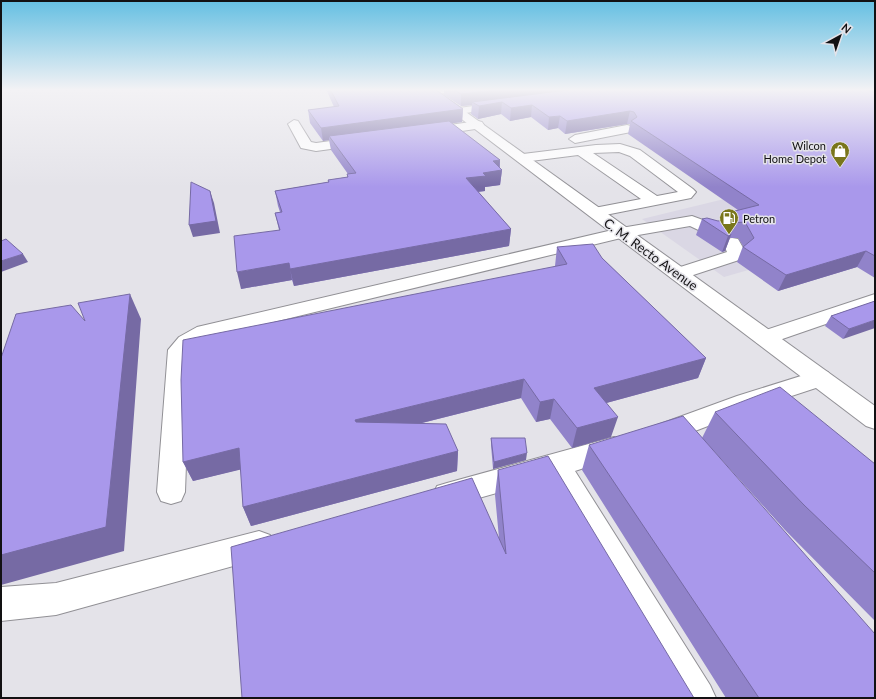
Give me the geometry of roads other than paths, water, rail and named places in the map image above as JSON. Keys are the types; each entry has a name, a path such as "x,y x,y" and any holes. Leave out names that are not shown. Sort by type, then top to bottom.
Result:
{"main road":[{"name":"C. M. Recto Avenue","path":"473,122 518,154 621,233 875,418"},
{"path":"294,124 306,145 316,147 376,139"},
{"path":"415,133 478,126"},
{"path":"518,154 627,129"},
{"path":"518,154 620,148 635,153 688,192 686,195 595,212"},
{"path":"581,151 655,201"},
{"path":"171,492 179,350 196,336 214,329 621,233 692,221 713,230"},
{"path":"678,274 734,256 737,253 737,249 732,243"},
{"path":"765,338 875,300"},
{"path":"426,500 557,466 684,438 746,402 820,378"},
{"path":"557,466 697,698"},
{"path":"1,604 56,598 280,539"}],"place":[{"name":"Wilcon Home Depot","path":"840,168"},
{"name":"Petron","path":"729,235"}]}
